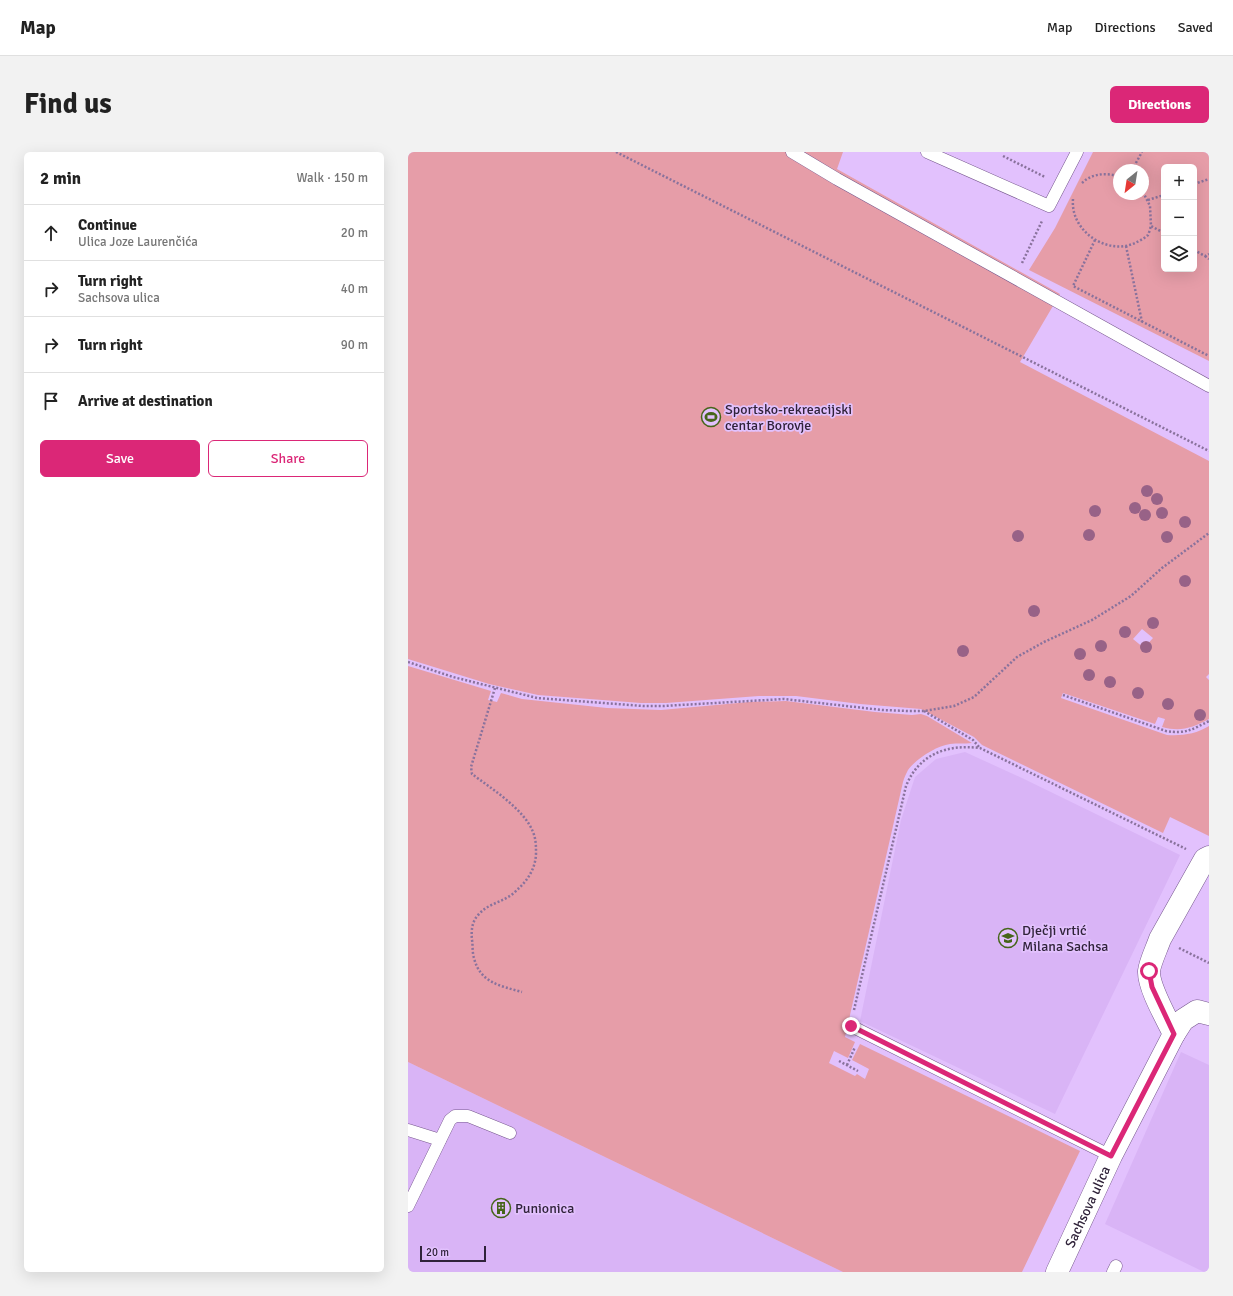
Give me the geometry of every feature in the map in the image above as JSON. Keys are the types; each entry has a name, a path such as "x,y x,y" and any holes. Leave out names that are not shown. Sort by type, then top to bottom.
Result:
{"street":[{"path":"1174,1034 1152,987 1149,971 1160,939 1207,858"},
{"name":"Sachsova ulica","path":"1057,1272 1111,1156 1174,1034 1184,1020 1197,1011 1209,1014"}],"lane":[{"path":"792,152 837,179 1209,386"},
{"path":"927,152 1049,206 1077,152"},
{"path":"851,1026 1111,1156"},
{"path":"408,1206 450,1120 455,1116 468,1116 510,1133"},
{"path":"408,1130 440,1140"}],"path":[{"path":"616,152 1209,451"},
{"path":"1135,164 1142,152"},
{"path":"1003,156 1061,185"},
{"path":"1078,188 1086,179 1093,176 1101,174 1113,175"},
{"path":"1197,183 1209,179"},
{"path":"1075,193 1072,207 1080,227 1086,234 1095,240 1113,246 1131,245 1148,235 1151,226 1151,213 1148,200"},
{"path":"1149,200 1161,196"},
{"path":"1014,278 1049,206"},
{"path":"1151,226 1161,231"},
{"path":"1095,240 1072,286 1209,356"},
{"path":"1126,246 1142,322"},
{"path":"1197,252 1209,259"},
{"path":"1205,256 1209,254"},
{"path":"408,662 453,677 537,698 643,706 670,706 784,698 882,710 924,711 954,706 974,697 1017,657 1044,642 1092,620 1131,596 1162,568 1209,533"},
{"path":"495,688 470,767 472,774 511,804 526,820 533,832 536,845 536,860 530,874 521,887 508,897 489,906 478,915 473,924 473,957 479,972 494,984 522,992"},
{"path":"1063,695 1166,731 1179,733 1188,731 1209,721"},
{"path":"924,711 973,740 980,748"},
{"path":"851,1026 906,786 910,775 922,762 934,753 957,747 969,746 980,748 1207,858"},
{"path":"1177,947 1209,963"},
{"path":"840,1061 858,1071"}],"shaded area":[{"name":"Sportsko-rekreacijski centar Borovje","path":"408,152 843,152 837,169 1060,294 1020,362 1209,461 1209,674 1206,677 1209,680 1209,719 1197,725 1175,729 1162,727 1165,719 1158,717 1155,724 1063,693 1061,698 1167,735 1189,734 1209,726 1209,836 1170,817 1163,833 982,745 974,737 921,709 860,704 796,696 759,696 666,703 641,703 538,695 489,684 408,659","holes":["1142,629 1153,638 1144,648 1133,639"]},
{"path":"1093,152 1209,152 1209,361 1029,270 1055,228"},
{"path":"408,666 491,691 488,700 497,702 501,693 522,699 607,708 661,710 749,702 786,701 875,712 912,715 921,714 927,716 972,743 950,744 939,747 916,762 908,770 905,776 845,1037 855,1042 848,1058 834,1051 829,1063 855,1076 857,1074 865,1079 869,1069 852,1060 860,1044 1080,1151 1022,1272 843,1272 408,1062"},
{"name":"Dječji vrtić Milana Sachsa","path":"965,752 1180,855 1055,1114 860,1021 901,820 915,777 936,759"},
{"path":"1181,1052 1209,1065 1209,1272 1204,1272 1105,1224"},
{"path":"408,1062 843,1272 408,1272"}],"place":[{"name":"Sportsko-rekreacijski centar Borovje","path":"711,417"},
{"name":"Dječji vrtić Milana Sachsa","path":"1008,938"},
{"name":"Punionica","path":"501,1208"}],"route":[{"path":"851,1026 1111,1156 1174,1034 1152,987 1149,971"}]}
